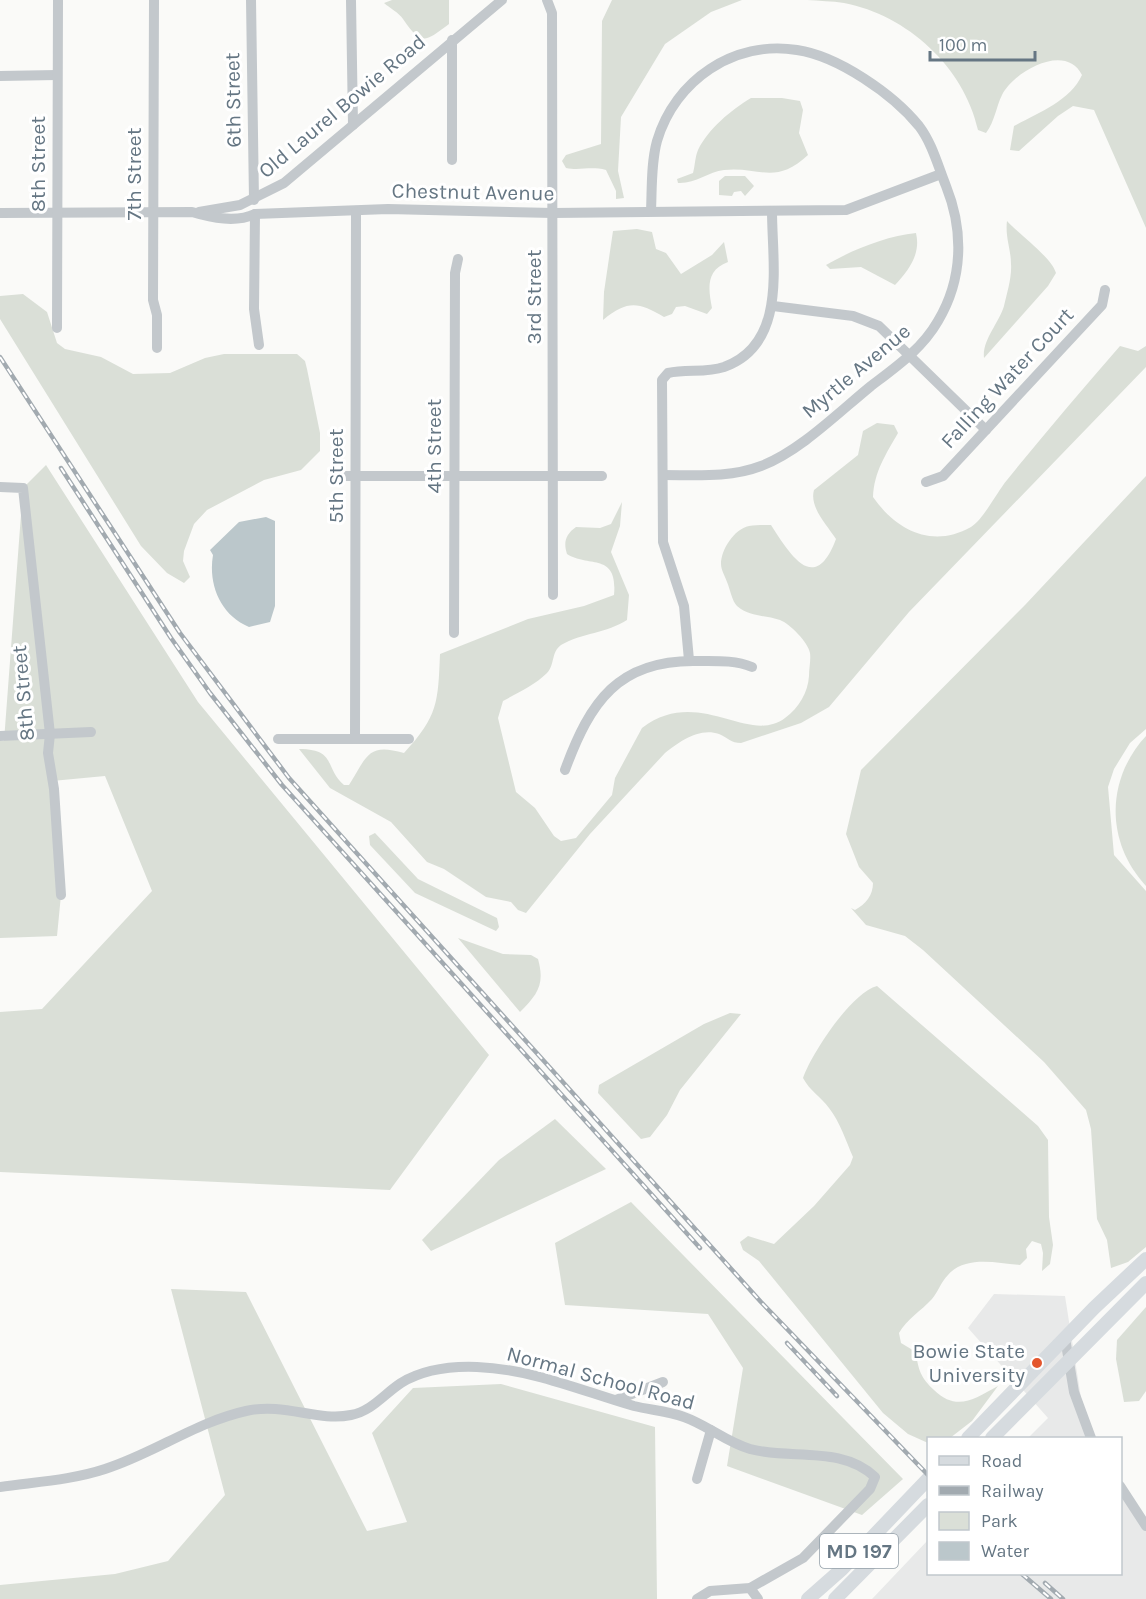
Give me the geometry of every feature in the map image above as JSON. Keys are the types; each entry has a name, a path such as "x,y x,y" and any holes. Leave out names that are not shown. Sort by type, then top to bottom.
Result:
{"main road":[{"path":"969,1437 1146,1259"},
{"path":"993,1437 1146,1282"},
{"name":"MD 197","path":"808,1599 842,1569 927,1480"},
{"name":"MD 197","path":"835,1599 924,1509"}],"street":[{"name":"8th Street","path":"57,328 58,0"},
{"name":"7th Street","path":"154,0 153,300 157,315 157,348"},
{"name":"6th Street","path":"251,0 254,200"},
{"name":"Old Laurel Bowie Road","path":"192,212 225,209 254,200 294,175 502,0"},
{"name":"3rd Street","path":"547,0 552,13 554,595"},
{"path":"351,1 353,125"},
{"path":"452,40 452,160"},
{"name":"Myrtle Avenue","path":"651,211 653,158 665,118 675,101 686,87 715,65 755,51 777,48 819,55 842,66 881,92 908,114 921,129 942,174 957,221 958,267 953,286 938,322 909,357 799,443 762,466 728,474 663,475"},
{"path":"0,76 57,75"},
{"name":"Chestnut Avenue","path":"0,213 192,212 213,218 247,218 255,214 388,209 553,213 846,210 942,174"},
{"path":"689,660 684,606 663,542 661,371 710,370 735,362 758,341 766,329 773,306 772,211"},
{"name":"5th Street","path":"356,212 356,739"},
{"path":"255,214 254,309 259,345"},
{"name":"4th Street","path":"454,633 455,273 458,259"},
{"name":"Falling Water Court","path":"926,482 943,476 986,430 1102,305 1105,290"},
{"path":"773,306 844,314 879,326 986,430"},
{"path":"337,476 602,476"},
{"name":"8th Street","path":"0,487 23,488 50,734 48,753 54,789 61,895"},
{"path":"565,770 592,709 614,685 649,666 689,660 739,662 752,667"},
{"path":"0,736 91,732"},
{"path":"278,739 409,739"},
{"path":"1065,1338 1079,1412 1091,1437"},
{"name":"Normal School Road","path":"0,1487 105,1469 200,1426 243,1411 267,1407 333,1416 351,1415 368,1409 402,1383 440,1368 477,1367 513,1371 683,1417 752,1449 832,1458 863,1468 875,1477 870,1489 810,1553 750,1588 710,1591 697,1599"},
{"path":"616,1400 663,1382"},
{"path":"697,1479 711,1430"},
{"path":"1122,1489 1146,1526"},
{"path":"750,1588 758,1599"}],"shaded area":[{"name":"Bowie State University","path":"994,1294 1065,1296 1081,1398 1095,1437 1029,1437 1048,1418 968,1328"},
{"path":"1122,1481 1146,1519 1146,1599 872,1599 927,1541 927,1575 1122,1575"}],"green space":[{"path":"392,0 449,0 449,24 428,38 419,37 399,15 384,3"},
{"path":"612,0 742,0 711,12 665,44 621,117 618,171 624,198 616,199 616,191 606,170 566,168 562,161 566,155 601,144 602,21"},
{"path":"807,0 1146,0 1146,228 1094,110 1073,106 1058,116 1019,151 1010,150 1014,126 1062,99 1077,84 1082,75 1074,65 1053,60 1028,69 1017,77 1002,95 986,133 978,130 971,107 960,85 946,65 910,32 890,19 867,9 844,3"},
{"path":"751,98 782,98 800,101 803,110 799,133 808,155 786,170 767,173 736,169 724,170 690,182 678,183 677,179 693,173 698,150 714,127"},
{"path":"725,176 745,176 754,186 745,196 741,191 734,192 732,196 719,195 719,181"},
{"path":"1007,221 1042,254 1056,273 1048,286 984,358 988,338 1004,306 1010,280 1011,259"},
{"path":"637,229 652,232 656,249 666,253 681,274 712,255 724,242 728,262 721,265 712,275 710,294 712,308 707,314 685,306 676,307 672,314 664,317 647,308 633,305 619,309 603,320 604,292 613,231"},
{"path":"916,233 917,248 913,261 895,285 861,267 830,269 826,265 870,244"},
{"path":"23,294 47,312 57,343 65,349 101,357 133,374 170,373 205,358 224,354 297,354 305,361 307,369 320,433 320,451 301,470 264,480 207,510 194,524 184,551 183,561 190,577 184,583 167,573 141,546 0,319 0,296"},
{"path":"1120,346 1138,351 1146,346 1146,367 909,612 829,707 801,723 741,743 719,734 704,732 677,744 665,753 590,834 526,913 518,910 511,902 486,897 444,869 427,862 391,822 330,788 299,749 319,752 325,756 338,779 344,785 349,785 369,754 382,749 404,753 424,729 437,697 440,654 528,619 584,606 614,595 614,581 607,567 567,554 565,542 570,532 576,527 600,528 611,524 622,502 620,526 611,552 629,595 627,620 611,628 561,645 547,673 503,701 498,718 516,792 535,808 554,836 561,841 576,838 612,795 615,778 642,728 663,716 683,712 703,713 755,725 771,725 790,714 802,699 807,688 810,661 810,653 806,644 789,625 774,618 742,610 732,598 721,564 726,547 738,531 749,526 771,525 795,558 803,565 811,567 820,565 828,556 836,539 816,509 814,490 858,455 863,431 877,423 894,425 898,433 881,464 874,488 873,497 882,509 904,527 929,536 957,533 971,527 1021,463"},
{"path":"46,465 198,702 489,1055 390,1190 0,1172 0,1012 42,1009 152,891 105,776 52,781 61,895 57,936 0,938 0,741 4,741 23,488"},
{"path":"1146,476 1146,729 1130,743 1114,769 1108,787 1114,855 1146,891 1146,1247 1128,1262 1111,1268 1107,1240 1097,1219 1091,1129 1086,1110 1044,1062 923,950 905,936 866,925 851,908 855,910 866,902 872,891 873,883 859,867 846,834 861,770 1025,605"},
{"path":"1146,736 1146,886 1133,869 1123,850 1117,831 1116,811 1123,771"},
{"path":"375,833 418,879 497,918 499,927 496,931 415,893 370,845 369,836"},
{"path":"458,938 503,954 531,955 538,959 541,975 538,988 520,1012"},
{"path":"877,986 1038,1126 1048,1140 1049,1217 1053,1245 1050,1264 1042,1271 1041,1244 1032,1241 1026,1249 1027,1258 1020,1265 982,1262 963,1265 948,1275 932,1299 910,1319 899,1333 901,1343 916,1352 923,1377 942,1397 958,1402 966,1401 998,1386 972,1421 951,1437 927,1437 927,1443 908,1434 883,1413 759,1261 743,1250 740,1242 748,1236 774,1244 814,1206 850,1165 853,1157 836,1119 803,1078 834,1025 867,991"},
{"path":"730,1013 741,1014 680,1090 667,1115 650,1137 641,1139 598,1093 599,1085 704,1024"},
{"path":"555,1119 606,1169 431,1251 422,1240 499,1160"},
{"path":"631,1202 903,1479 862,1515 727,1466 743,1368 708,1314 565,1305 555,1243"},
{"path":"171,1289 246,1292 367,1531 407,1522 372,1433 413,1388 501,1384 655,1427 657,1599 0,1599 0,1585 115,1574 168,1561 225,1495"},
{"path":"1146,1307 1146,1391 1139,1401 1124,1402 1116,1359 1117,1340"}],"water":[{"path":"266,517 275,521 275,606 270,622 249,627 230,615 218,597 212,577 213,555 210,550 239,522"}],"railway":[{"path":"0,357 180,633 289,778 761,1302 927,1474"},
{"path":"61,468 171,638 210,693 282,785 700,1248"},
{"path":"787,1343 837,1396"},
{"path":"1023,1575 1051,1599"},
{"path":"1045,1583 1063,1599"}],"place":[{"name":"Bowie State University","path":"1037,1363"}]}
